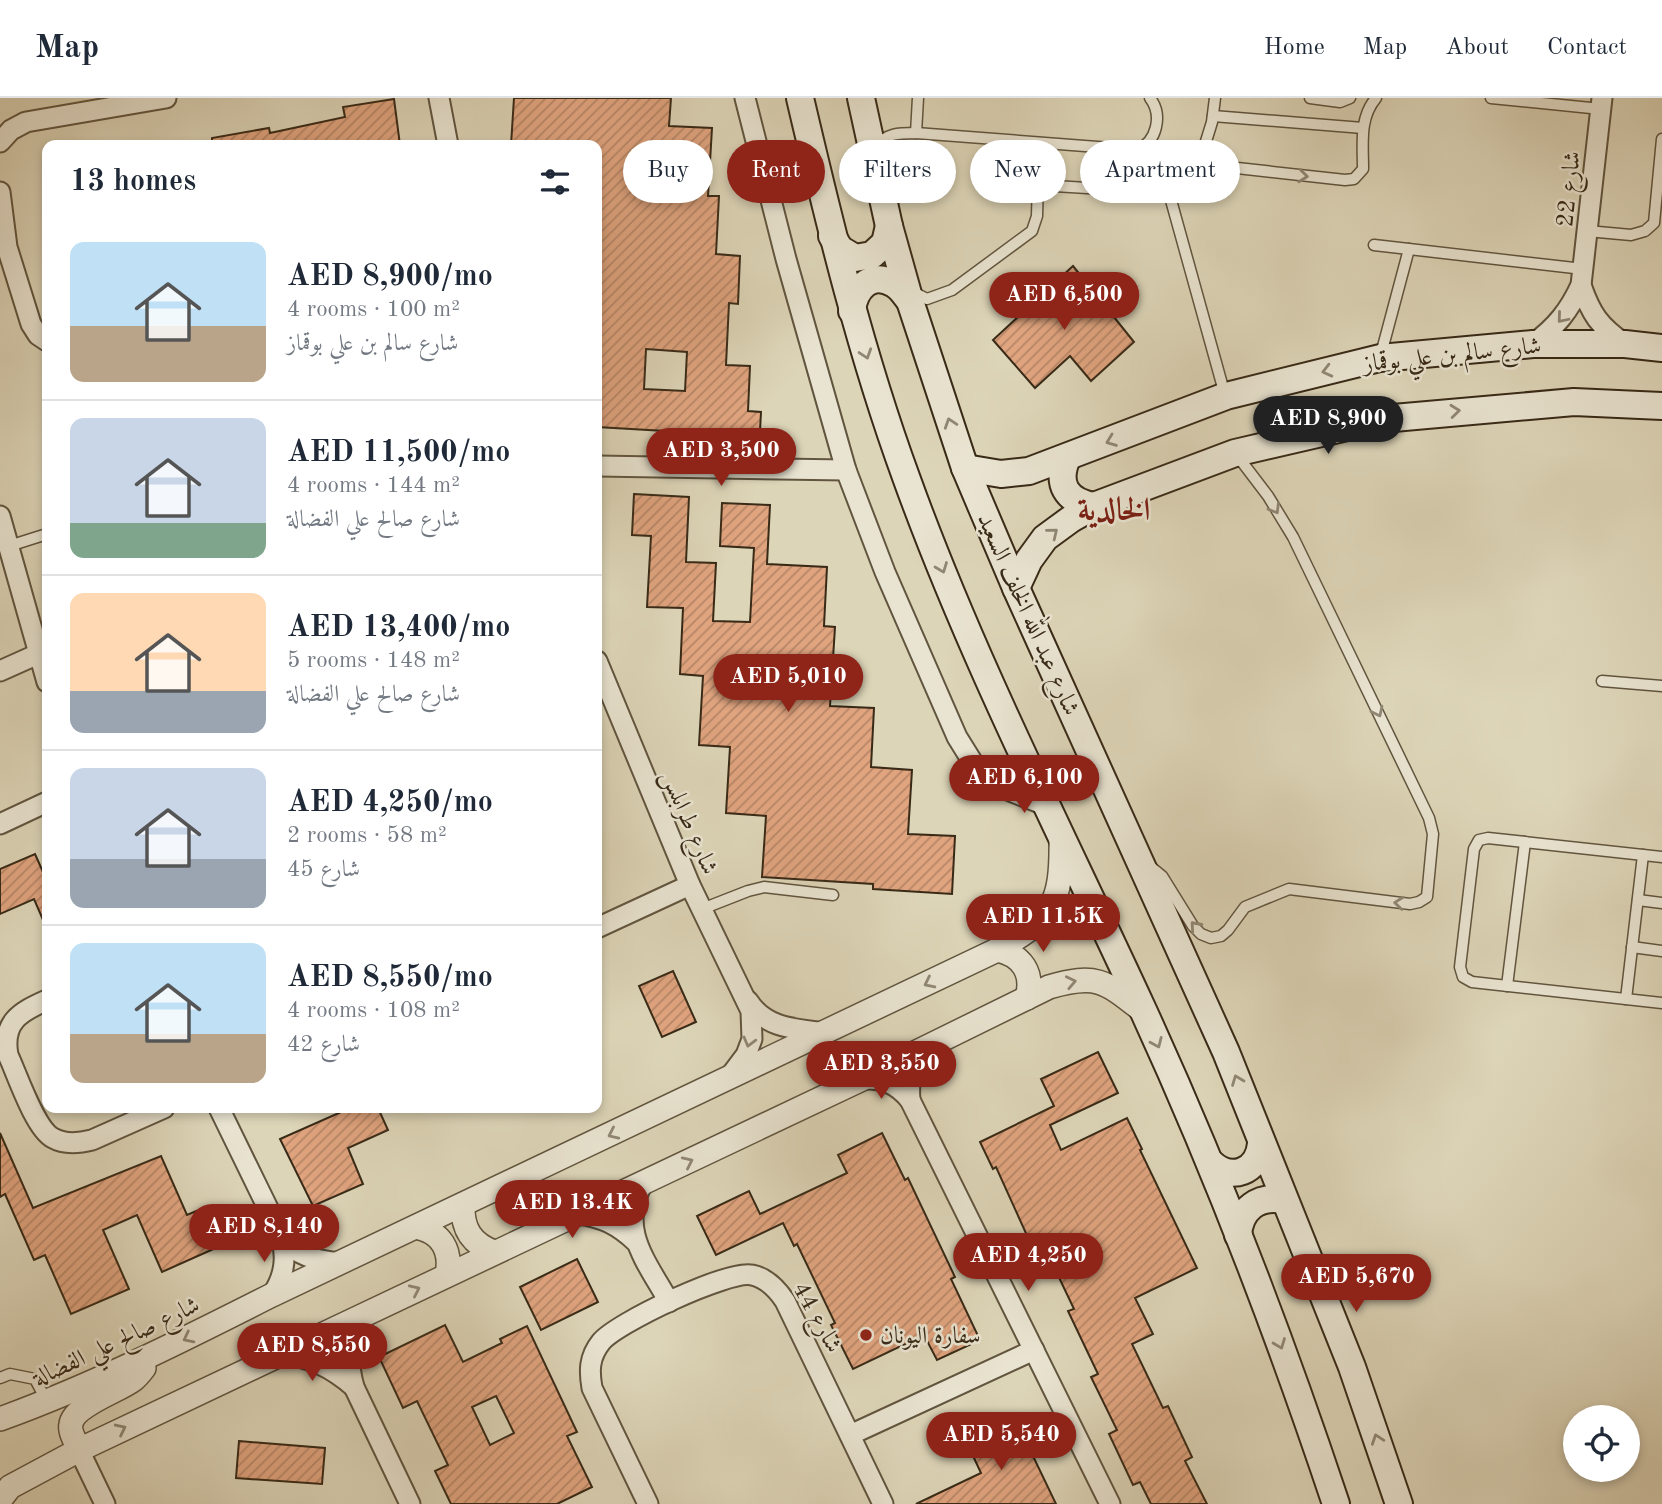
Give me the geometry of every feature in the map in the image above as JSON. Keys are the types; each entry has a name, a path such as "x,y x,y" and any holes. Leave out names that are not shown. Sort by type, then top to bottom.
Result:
{"main road":[{"path":"800,98 852,312 910,489 956,604 1045,804 1143,1010 1211,1163 1298,1390 1336,1504"},
{"name":"شارع عبد الله الخلف السعيد","path":"861,98 870,140"},
{"name":"شارع عبد الله الخلف السعيد","path":"884,203 908,295 965,468 1016,588 1226,1052 1352,1367 1399,1504"},
{"path":"831,234 839,250 855,257 873,255 885,243 889,226"},
{"path":"852,312 853,298 860,287 872,280 885,280 898,285 908,295"},
{"name":"شارع سالم بن علي بوقماز","path":"965,468 1001,474 1019,472 1067,458 1226,396 1380,358 1533,344 1625,344 1662,348"},
{"path":"1016,588 1029,560 1045,538 1071,519 1094,506 1236,453 1381,419 1574,402 1662,406"},
{"path":"1067,458 1062,470 1063,484 1070,496 1081,504 1094,506"},
{"path":"1211,1163 1225,1173 1243,1172 1256,1161 1261,1144"},
{"path":"1238,1235 1239,1224 1252,1205 1273,1198 1284,1200"}],"street":[{"path":"0,142 26,121 166,98"},
{"path":"439,98 447,140"},
{"path":"746,98 786,259 846,470 885,572 957,737 980,774 1010,791 1045,804"},
{"name":"شارع 22","path":"1533,344 1554,328 1571,309 1582,277 1602,104"},
{"path":"0,192 4,248 31,324 42,338"},
{"name":"شارع 22","path":"1582,277 1589,309 1604,329 1625,344"},
{"path":"602,466 846,470"},
{"path":"0,516 42,666"},
{"path":"0,671 38,654"},
{"name":"شارع طرابلس","path":"603,698 751,1011 752,1040 746,1055 727,1080"},
{"path":"0,824 42,804"},
{"name":"شارع صالح علي الفضالة","path":"0,1419 47,1402 158,1353 272,1295 997,950 1038,923 1052,905 1059,887 1061,839"},
{"path":"602,926 690,885"},
{"path":"997,950 1017,957 1025,966 1030,987 1027,998"},
{"path":"0,1500 10,1487 79,1450 862,1079 1049,987 1073,980 1089,979 1108,984 1143,1010"},
{"name":"شارع طرابلس","path":"747,1000 767,1021 786,1028 827,1033"},
{"path":"42,1002 16,1018 8,1031 6,1043 8,1055 46,1132 53,1138 80,1142 92,1140 153,1113"},
{"path":"910,1100 911,1071 924,1048"},
{"path":"862,1079 887,1081 902,1089 910,1100 1110,1504"},
{"path":"221,1113 285,1249 282,1277 272,1295"},
{"path":"643,1183 634,1202 632,1216 636,1242 669,1302"},
{"path":"463,1205 469,1235 476,1243 494,1252"},
{"path":"578,1214 600,1217 613,1223 636,1242"},
{"path":"416,1227 436,1235 444,1243 448,1253 447,1275"},
{"path":"281,1236 289,1247 303,1256 340,1263"},
{"name":"شارع 44","path":"648,1504 592,1388 590,1363 601,1341 612,1332 669,1302 737,1275 752,1275 766,1280 786,1301 883,1504"},
{"path":"360,1316 351,1332 349,1347 354,1387 410,1504"},
{"path":"850,1435 1034,1350"},
{"path":"105,1504 79,1450 71,1423 74,1416 90,1404 132,1381 158,1353"},
{"path":"279,1354 312,1360 331,1369 354,1387"}],"lane":[{"path":"916,133 918,98"},
{"path":"1066,145 1122,150 1142,148 1156,129 1157,117 1150,98"},
{"path":"1206,140 1215,98"},
{"path":"1310,98 1340,102 1350,98"},
{"path":"1240,168 1354,179 1363,169 1363,128 1367,112 1376,98"},
{"path":"1491,98 1602,104"},
{"path":"1213,116 1363,128"},
{"path":"881,140 892,134 916,133 1002,140"},
{"path":"1587,231 1631,234 1646,231 1654,222 1662,139"},
{"path":"908,295 927,299 952,290 1030,233 1037,216 1037,203"},
{"path":"1172,203 1226,396"},
{"path":"1374,245 1582,277"},
{"path":"1380,358 1409,249"},
{"path":"1139,856 1162,876 1200,934 1211,938 1221,936 1228,930 1245,907 1289,889 1410,904 1427,897 1433,834 1429,818 1293,537 1268,496 1236,453"},
{"path":"9,546 42,536"},
{"path":"1602,681 1662,686"},
{"path":"1662,857 1483,838 1479,840 1474,849 1461,972 1472,982 1662,1003"},
{"path":"1507,986 1525,842"},
{"path":"1626,999 1643,855"},
{"path":"702,909 764,887 833,895"},
{"path":"1638,900 1662,903"},
{"path":"1632,947 1662,951"},
{"path":"0,1378 10,1374 35,1379 47,1402"}],"building":[{"path":"514,98 671,98 669,126 712,128 711,140 623,140 623,203 713,203 713,196 719,196 716,254 740,256 738,304 729,303 726,365 750,366 748,411 761,412 759,450 681,445 682,432 602,427 602,140 511,140","holes":["646,349 687,352 685,391 644,389"]},
{"path":"394,99 399,140 212,140 269,128 270,133 345,117 343,107"},
{"path":"1073,266 1134,342 1091,381 1070,356 1035,388 993,340"},
{"path":"634,494 689,497 686,562 716,563 713,621 750,622 754,548 720,546 722,503 770,505 767,564 827,567 824,626 835,627 830,706 874,708 871,767 912,770 908,834 955,836 952,894 873,889 873,884 762,877 766,816 726,813 730,747 699,745 703,676 680,674 683,608 647,607 651,536 632,535"},
{"path":"35,854 42,870 42,917 34,899 0,914 0,869"},
{"path":"673,971 696,1022 662,1037 639,986"},
{"path":"1098,1052 1118,1093 1050,1125 1061,1150 1127,1118 1197,1268 1135,1298 1153,1334 1132,1344 1163,1408 1168,1406 1192,1457 1185,1461 1207,1504 1151,1504 1140,1482 1133,1485 1109,1434 1117,1430 1091,1377 1098,1374 1068,1311 1074,1309 1044,1246 1034,1251 996,1167 993,1169 980,1142 1054,1106 1041,1079"},
{"path":"339,1113 380,1113 388,1130 348,1148 363,1184 313,1206 280,1139"},
{"path":"0,1133 33,1208 161,1156 187,1215 201,1209 218,1247 162,1272 137,1215 103,1230 129,1289 71,1314 45,1255 34,1260 5,1194 0,1197"},
{"path":"882,1133 905,1180 908,1178 955,1277 951,1279 980,1340 937,1360 924,1335 853,1369 831,1325 835,1323 797,1244 794,1246 783,1223 716,1255 697,1216 749,1191 760,1214 847,1173 838,1155"},
{"path":"577,1259 598,1302 541,1330 520,1287"},
{"path":"445,1325 463,1362 502,1343 500,1339 527,1326 577,1432 567,1436 592,1487 557,1504 451,1504 435,1471 448,1465 417,1401 403,1408 379,1357","holes":["496,1396 514,1433 490,1445 472,1407"]},
{"path":"1019,1418 1036,1452 1032,1454 1056,1504 916,1504 981,1473 967,1443"},
{"path":"239,1441 325,1448 322,1484 236,1478"}],"place":[{"name":"سفارة اليونان","path":"866,1335"}],"district":[{"name":"الخالدية","path":"1114,509"}]}
